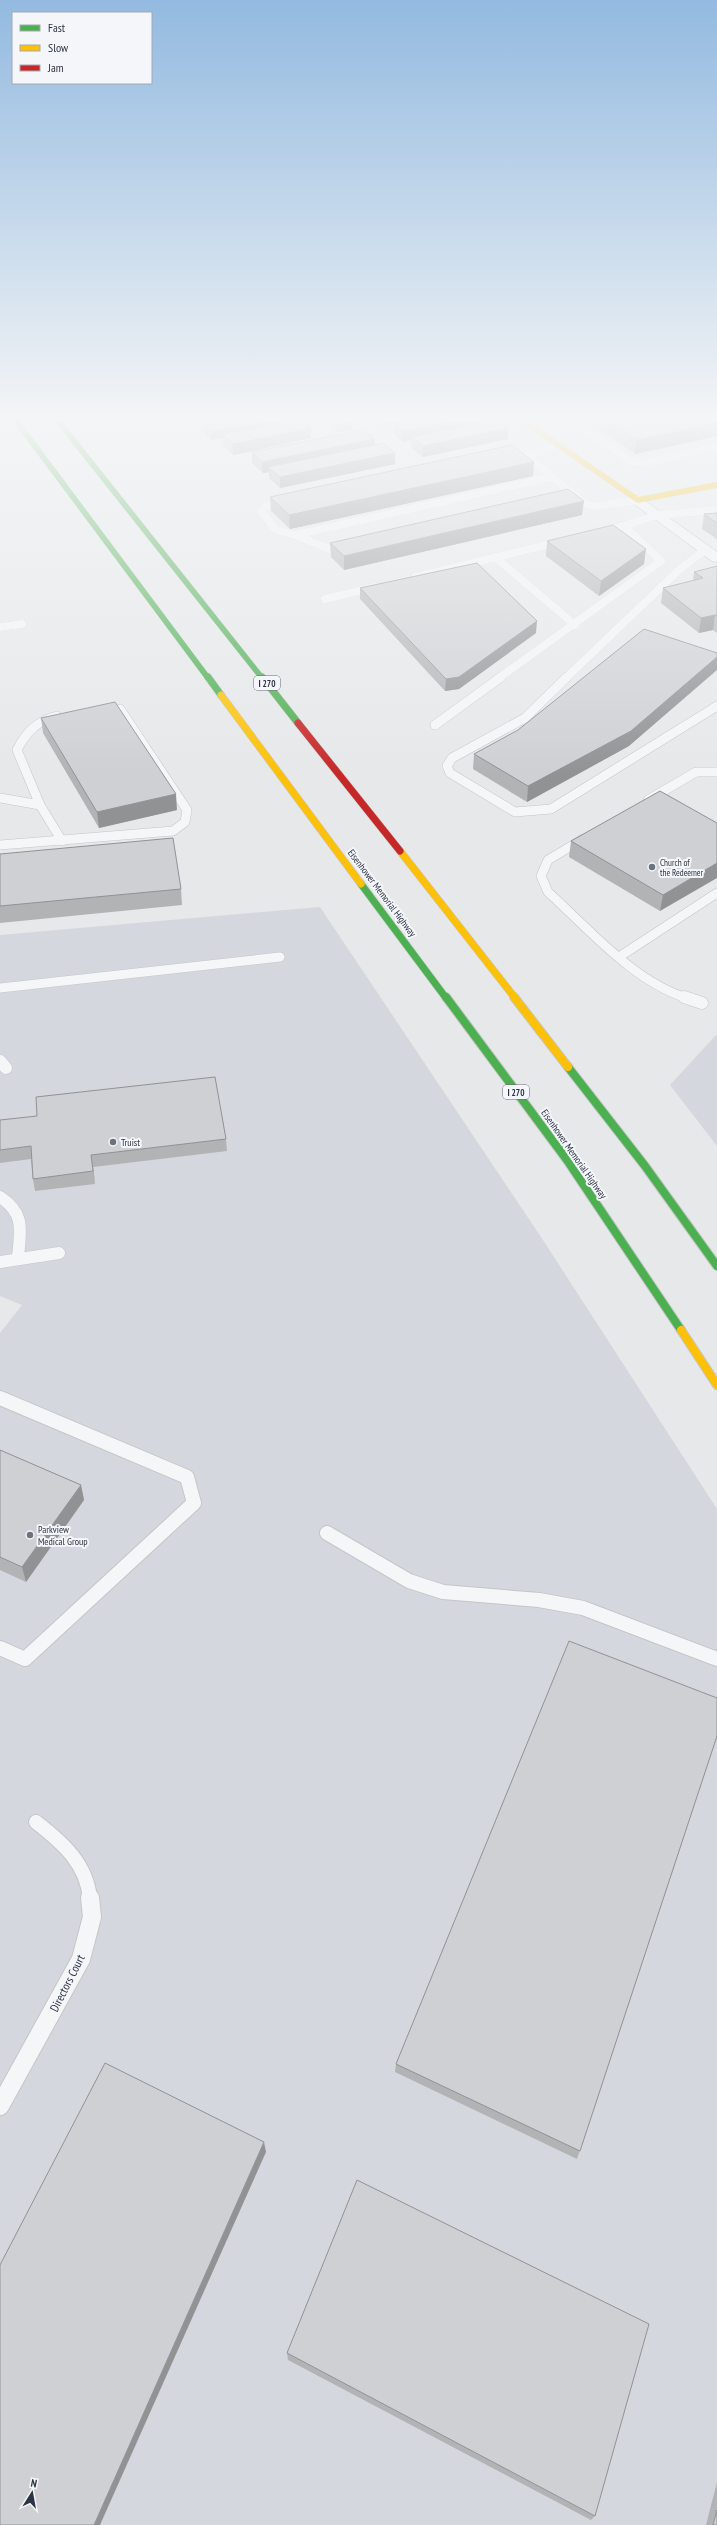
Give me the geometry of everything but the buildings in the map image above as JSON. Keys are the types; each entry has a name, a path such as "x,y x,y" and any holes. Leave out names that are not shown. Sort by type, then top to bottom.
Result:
{"main road":[{"name":"Eisenhower Memorial Highway","path":"104,540 567,1160 717,1385"},
{"name":"I 270","path":"153,540 474,944 645,1166 717,1266"}],"street":[{"path":"693,540 717,558"}],"lane":[{"path":"307,540 330,549 353,544"},
{"path":"410,578 567,540"},
{"path":"435,725 575,625 661,561 639,540"},
{"path":"706,549 679,570 525,718 452,758 447,766 450,772 515,812 551,809 626,765 717,706"},
{"path":"495,557 575,625"},
{"path":"325,599 387,584"},
{"path":"2,628 22,624"},
{"path":"0,845 173,831 185,822 187,810 120,709 108,706"},
{"path":"62,841 40,805 17,750 23,737 38,722 69,713"},
{"path":"641,804 696,772 717,772"},
{"path":"0,798 40,805"},
{"path":"595,832 548,860 541,876 548,892 636,972 673,994 702,1003"},
{"path":"619,957 717,893"},
{"path":"0,988 280,957"},
{"path":"0,1197 16,1206 20,1215 18,1258"},
{"path":"0,1262 18,1258 59,1254"},
{"path":"0,1398 187,1477 194,1503 25,1659 0,1648"},
{"path":"328,1533 409,1581 443,1592 539,1600 583,1608 717,1659"},
{"name":"Directors Court","path":"0,2106 81,1959 92,1917 89,1887 82,1867 58,1840 36,1822"}],"shaded area":[{"path":"320,907 541,1237 717,1509 717,2525 0,2525 0,1333 22,1305 0,1296 0,935"},
{"path":"717,1034 717,1146 670,1085"}],"traffic: fast":[{"path":"105,540 221,695"},
{"path":"153,540 298,723"},
{"path":"361,884 567,1160 681,1330"},
{"path":"568,1067 645,1166 717,1266"}],"traffic: slow":[{"path":"221,695 361,884"},
{"path":"400,851 568,1067"},
{"path":"681,1330 717,1385"}],"traffic: jam":[{"path":"298,723 400,851"}],"place":[{"name":"Church of the Redeemer","path":"652,867"},
{"name":"Truist","path":"113,1142"},
{"name":"Parkview Medical Group","path":"30,1535"}]}
